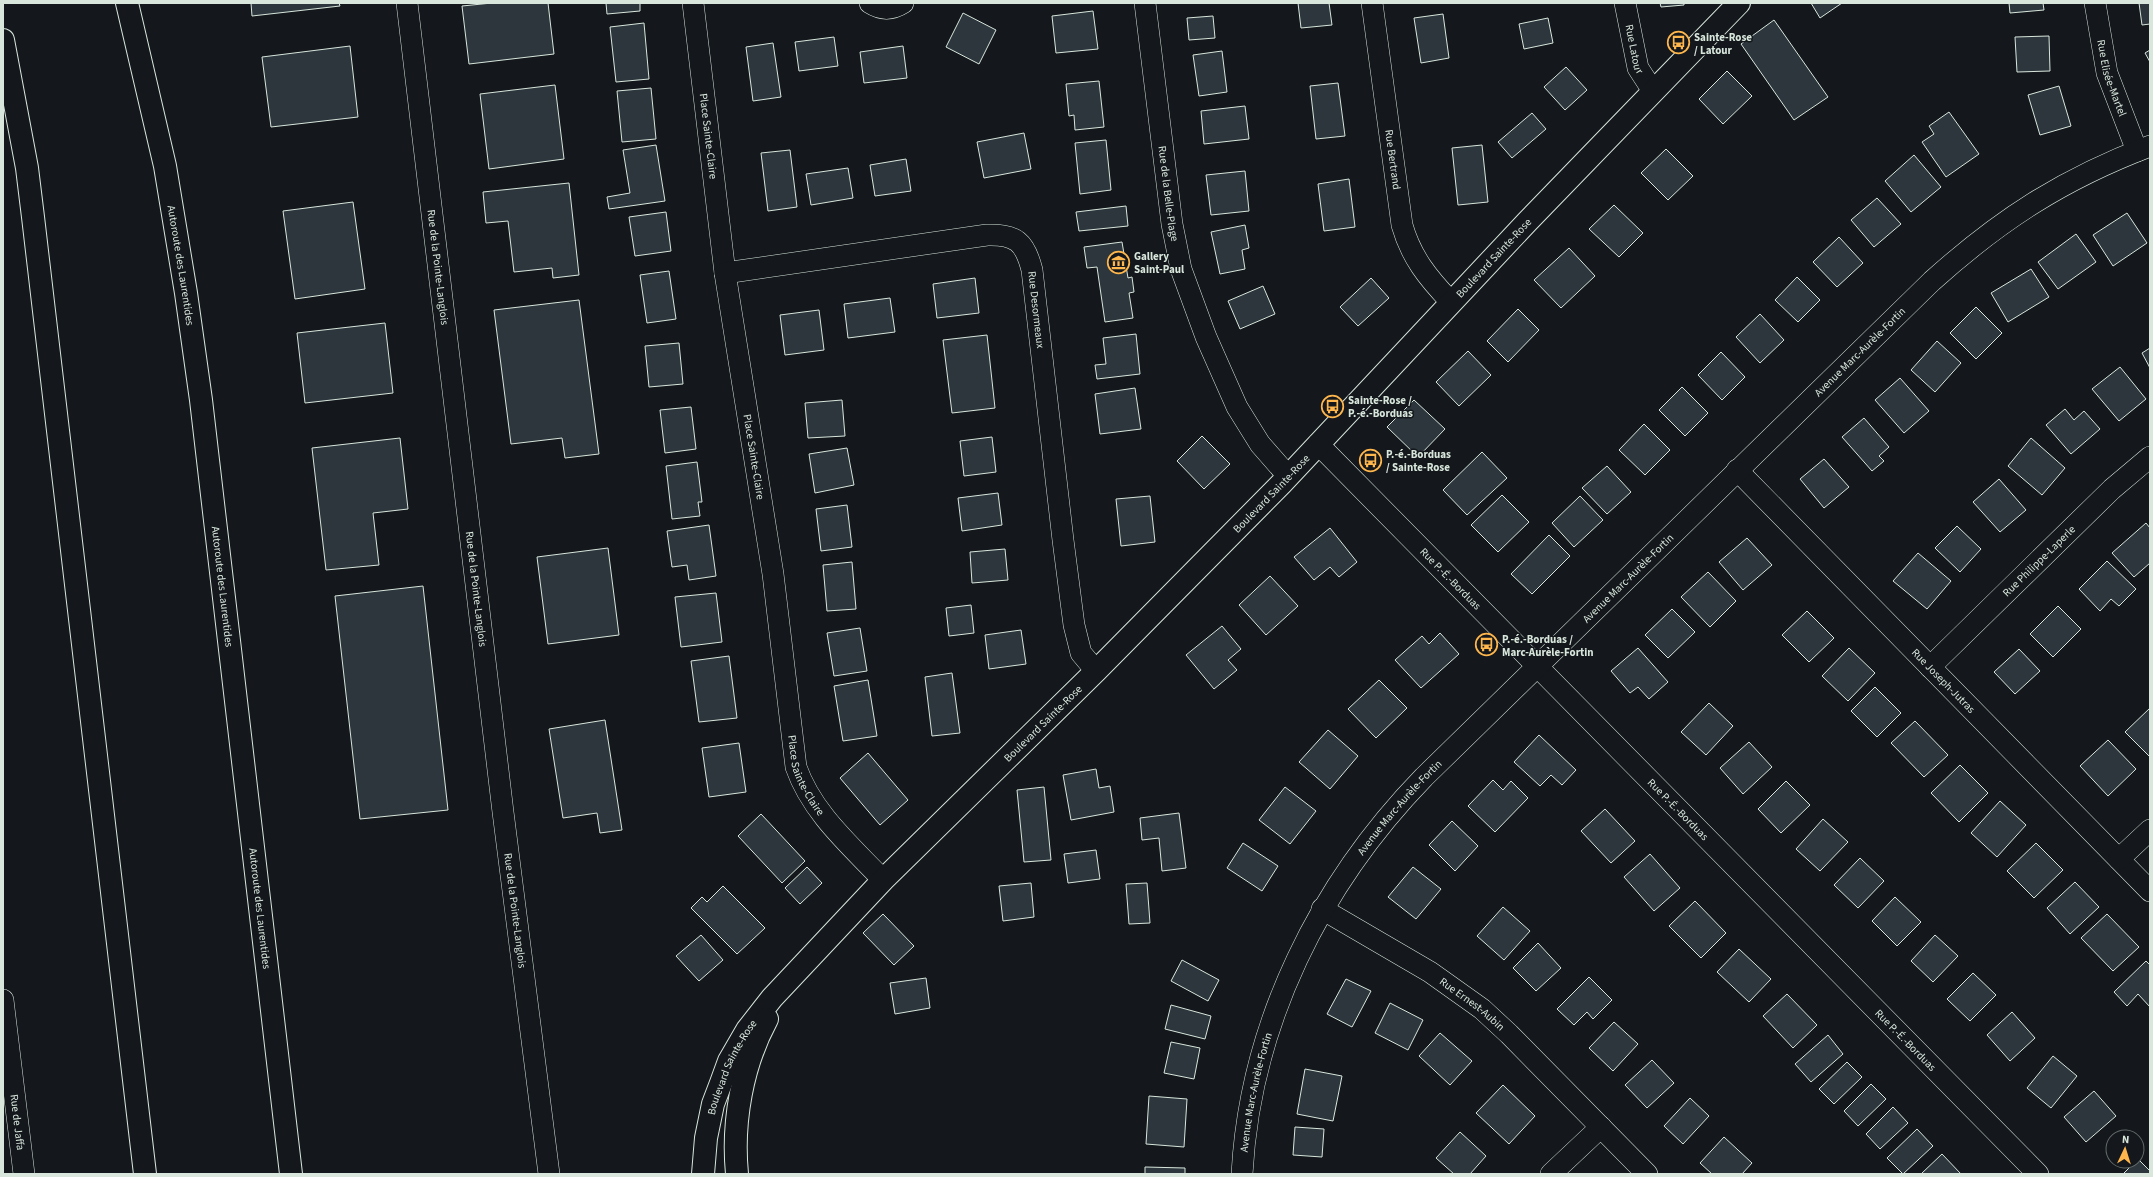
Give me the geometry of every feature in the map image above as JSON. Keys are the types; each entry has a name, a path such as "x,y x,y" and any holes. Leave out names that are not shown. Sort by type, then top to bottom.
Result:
{"main road":[{"name":"Autoroute des Laurentides","path":"127,3 164,166 186,293 201,400 292,1174"},
{"name":"Boulevard Sainte-Rose","path":"703,1174 706,1138 712,1110 729,1061 752,1023 794,975 883,880 1096,671 1288,476 1451,302 1739,3"},
{"path":"3,40 33,217 145,1174"},
{"name":"Boulevard Sainte-Rose","path":"737,1174 736,1126 743,1083 765,1022 794,975"}],"street":[{"name":"Rue de la Pointe-Langlois","path":"407,3 500,789 549,1174"},
{"name":"Place Sainte-Claire","path":"698,3 693,3 725,273 773,574 796,767 807,792 825,818 883,880"},
{"path":"870,3 883,8 893,8 903,3"},
{"name":"Rue de la Belle-Plage","path":"1145,3 1172,224 1181,269 1206,337 1237,407 1260,444 1288,476"},
{"name":"Rue Bertrand","path":"1372,3 1402,225 1408,246 1418,264 1433,284 1451,302"},
{"name":"Rue Latour","path":"1625,3 1638,68 1653,91"},
{"name":"Rue Elisée-Martel","path":"2094,3 2108,73 2143,148"},
{"name":"Avenue Marc-Aurèle-Fortin","path":"1242,1174 1250,1103 1266,1038 1290,973 1322,909 1356,856 1388,815 1424,777 1932,281 1965,252 2010,217 2046,194 2100,166 2143,148"},
{"name":"Rue Desormeaux","path":"725,273 987,235 1008,236 1023,246 1032,270 1074,625 1081,653 1096,671"},
{"name":"Rue P.-É.-Borduas","path":"1318,444 2038,1174"},
{"name":"Rue Philippe-Laperle","path":"1930,667 2112,490 2150,457"},
{"name":"Rue Joseph-Jutras","path":"1737,470 2150,891"},
{"path":"2119,859 2150,830"},
{"name":"Rue Ernest-Aubin","path":"1322,909 1430,972 1477,1005 1513,1038 1647,1174"},
{"name":"Rue de Jaffa","path":"3,1000 24,1174"},
{"path":"1551,1174 1601,1127"}],"building":[{"path":"251,3 339,3 340,6 252,16"},
{"path":"492,3 548,3 554,54 469,64 462,6"},
{"path":"606,3 640,3 640,11 607,14"},
{"path":"1298,3 1329,3 1332,25 1301,28"},
{"path":"1660,3 1684,3 1684,5 1661,7"},
{"path":"1811,3 1842,3 1820,18"},
{"path":"2009,3 2043,3 2044,10 2010,13"},
{"path":"2139,3 2150,3 2150,24 2142,25"},
{"path":"1093,11 1098,49 1056,53 1052,16"},
{"path":"963,13 996,30 979,64 946,47"},
{"path":"1443,14 1449,58 1421,63 1414,18"},
{"path":"1213,16 1215,38 1189,40 1187,18"},
{"path":"1548,18 1553,43 1524,49 1519,24"},
{"path":"1774,20 1828,97 1794,120 1741,44"},
{"path":"644,23 649,79 616,82 610,27"},
{"path":"2049,36 2050,71 2017,72 2015,37"},
{"path":"834,37 838,66 799,71 795,42"},
{"path":"773,43 781,97 753,101 746,47"},
{"path":"350,46 358,117 271,127 262,57"},
{"path":"903,46 907,78 864,83 860,52"},
{"path":"2150,50 2150,62 2145,53"},
{"path":"1222,51 1227,92 1199,96 1193,55"},
{"path":"1566,67 1587,90 1565,110 1544,87"},
{"path":"1727,71 1752,96 1723,124 1699,99"},
{"path":"1099,81 1104,127 1075,130 1074,115 1069,116 1066,84"},
{"path":"1338,83 1345,136 1316,139 1310,86"},
{"path":"555,85 564,159 489,169 480,94"},
{"path":"2059,86 2071,126 2040,135 2028,95"},
{"path":"651,88 656,139 622,142 617,91"},
{"path":"1245,106 1249,139 1204,144 1201,111"},
{"path":"1949,112 1979,154 1946,177 1922,142 1934,134 1929,126"},
{"path":"1532,113 1546,129 1512,158 1498,142"},
{"path":"1024,133 1031,169 984,178 977,142"},
{"path":"1106,140 1111,190 1080,194 1075,143"},
{"path":"656,145 665,201 609,209 607,197 630,193 623,150"},
{"path":"1482,145 1488,202 1458,205 1452,148"},
{"path":"1666,149 1693,176 1668,200 1641,173"},
{"path":"790,150 797,207 768,211 761,153"},
{"path":"1914,155 1941,187 1911,212 1885,181"},
{"path":"906,159 911,191 875,196 870,165"},
{"path":"848,168 853,198 811,205 806,174"},
{"path":"1245,171 1249,211 1211,215 1206,175"},
{"path":"1349,179 1355,227 1324,231 1318,184"},
{"path":"569,183 579,275 553,278 552,268 514,272 508,221 486,223 483,192"},
{"path":"1877,198 1901,224 1874,247 1851,220"},
{"path":"353,202 365,289 295,299 283,211"},
{"path":"1614,205 1643,233 1619,257 1589,229"},
{"path":"1126,206 1128,226 1079,231 1076,212"},
{"path":"666,212 671,251 635,256 629,217"},
{"path":"2127,213 2147,243 2113,266 2093,235"},
{"path":"1245,225 1249,248 1242,250 1245,269 1220,274 1211,232"},
{"path":"2076,234 2096,262 2058,289 2038,262"},
{"path":"1839,237 1863,263 1837,287 1813,262"},
{"path":"1122,242 1128,278 1132,277 1134,292 1129,293 1133,318 1105,322 1097,267 1087,268 1084,247"},
{"path":"1569,248 1595,276 1561,308 1534,280"},
{"path":"2031,269 2049,297 2008,322 1991,293"},
{"path":"669,271 676,319 647,323 640,275"},
{"path":"1797,277 1820,300 1798,322 1775,300"},
{"path":"975,278 979,313 937,318 933,284"},
{"path":"1371,278 1389,298 1358,326 1340,307"},
{"path":"1263,286 1275,314 1240,329 1228,301"},
{"path":"890,298 895,332 848,338 844,304"},
{"path":"579,300 599,454 565,458 562,438 511,444 494,310"},
{"path":"1976,307 2002,333 1976,359 1950,333"},
{"path":"1518,309 1539,330 1508,362 1487,341"},
{"path":"819,310 824,350 785,355 780,315"},
{"path":"1760,314 1784,340 1760,363 1736,337"},
{"path":"385,323 393,393 305,403 297,333"},
{"path":"1136,334 1140,374 1097,379 1095,365 1106,364 1103,338"},
{"path":"987,335 995,408 952,413 943,340"},
{"path":"1937,341 1961,363 1935,392 1911,370"},
{"path":"679,343 683,384 649,387 645,346"},
{"path":"2150,348 2150,368 2142,353"},
{"path":"1468,351 1491,375 1459,406 1436,382"},
{"path":"1721,352 1745,377 1722,400 1698,375"},
{"path":"2120,367 2146,399 2119,421 2092,389"},
{"path":"1900,378 1929,411 1904,433 1875,400"},
{"path":"1682,387 1708,413 1685,436 1659,410"},
{"path":"1135,388 1141,429 1100,434 1095,394"},
{"path":"842,400 845,436 808,438 805,403"},
{"path":"1414,400 1445,429 1418,457 1387,427"},
{"path":"691,407 696,449 665,453 660,410"},
{"path":"2065,409 2074,420 2084,411 2100,429 2071,454 2046,425"},
{"path":"1864,418 1889,447 1879,456 1884,461 1872,471 1842,437"},
{"path":"1644,424 1670,450 1645,475 1619,450"},
{"path":"1202,436 1230,464 1204,489 1177,461"},
{"path":"992,437 996,472 964,476 960,441"},
{"path":"400,438 408,509 373,513 379,565 326,570 312,448"},
{"path":"2031,438 2065,468 2042,495 2008,466"},
{"path":"847,448 854,485 815,493 809,454"},
{"path":"1482,452 1507,478 1467,515 1443,490"},
{"path":"1824,459 1849,487 1824,508 1800,479"},
{"path":"697,462 702,502 698,502 700,516 672,519 666,466"},
{"path":"1607,466 1631,492 1607,514 1582,488"},
{"path":"1999,479 2026,510 2000,532 1973,502"},
{"path":"998,493 1002,525 962,531 958,498"},
{"path":"1502,495 1529,522 1498,552 1471,525"},
{"path":"1150,496 1155,542 1121,546 1116,499"},
{"path":"1580,496 1603,520 1574,547 1552,523"},
{"path":"847,505 852,547 821,551 816,509"},
{"path":"2146,523 2150,528 2150,563 2134,577 2112,553"},
{"path":"709,525 716,576 689,580 687,565 672,567 667,531"},
{"path":"1957,526 1981,549 1960,572 1935,548"},
{"path":"1330,528 1357,562 1339,577 1330,567 1314,580 1294,557"},
{"path":"1549,535 1570,556 1532,594 1511,574"},
{"path":"1747,538 1772,565 1743,590 1719,562"},
{"path":"608,548 619,635 548,644 537,557"},
{"path":"1005,549 1008,580 972,583 970,552"},
{"path":"1918,553 1951,581 1927,609 1893,581"},
{"path":"2107,561 2136,589 2119,606 2111,599 2100,611 2079,589"},
{"path":"852,562 856,609 827,611 823,565"},
{"path":"1708,572 1736,601 1710,627 1681,597"},
{"path":"1270,576 1298,606 1266,635 1239,605"},
{"path":"423,586 448,810 360,819 335,596"},
{"path":"716,593 722,642 681,647 675,597"},
{"path":"971,605 974,633 949,636 946,608"},
{"path":"2058,606 2081,629 2053,657 2030,634"},
{"path":"1672,609 1695,632 1668,658 1645,635"},
{"path":"1807,611 1834,638 1809,662 1782,635"},
{"path":"1222,626 1241,649 1228,660 1237,670 1214,689 1186,655"},
{"path":"860,628 867,671 834,676 827,633"},
{"path":"1021,630 1026,664 989,669 985,635"},
{"path":"1440,633 1459,654 1421,688 1395,660 1422,636 1429,644"},
{"path":"1638,648 1668,682 1649,699 1638,687 1630,693 1611,671"},
{"path":"1849,648 1875,673 1848,701 1822,676"},
{"path":"2019,649 2040,671 2015,694 1994,672"},
{"path":"729,656 737,718 699,722 691,661"},
{"path":"952,673 960,733 932,736 925,677"},
{"path":"868,680 877,736 843,741 834,686"},
{"path":"1379,680 1407,708 1376,738 1348,709"},
{"path":"1875,687 1901,713 1877,737 1851,711"},
{"path":"1709,703 1733,726 1706,755 1681,732"},
{"path":"2150,708 2150,757 2125,732"},
{"path":"605,720 622,830 600,833 597,813 563,818 549,729"},
{"path":"1915,721 1948,755 1924,777 1891,743"},
{"path":"1328,730 1358,756 1330,789 1299,762"},
{"path":"1539,735 1576,770 1562,785 1551,775 1540,786 1514,762"},
{"path":"2108,740 2136,769 2108,796 2080,766"},
{"path":"1749,742 1772,767 1743,794 1720,768"},
{"path":"739,743 746,792 709,797 702,748"},
{"path":"868,753 908,800 880,825 840,778"},
{"path":"1960,765 1988,793 1959,822 1931,793"},
{"path":"1096,769 1099,788 1110,786 1114,812 1071,820 1063,775"},
{"path":"1493,780 1503,790 1511,781 1528,798 1495,832 1468,806"},
{"path":"1786,781 1810,805 1781,833 1758,809"},
{"path":"1044,787 1051,860 1024,862 1017,790"},
{"path":"1285,787 1316,811 1290,844 1259,820"},
{"path":"2000,801 2026,825 1997,857 1971,833"},
{"path":"1605,809 1635,841 1611,863 1581,831"},
{"path":"1179,813 1186,868 1162,871 1159,838 1142,840 1140,818"},
{"path":"761,814 805,861 782,883 738,836"},
{"path":"1823,819 1848,842 1820,871 1796,849"},
{"path":"1452,821 1478,846 1455,871 1429,845"},
{"path":"1243,843 1278,866 1262,891 1227,868"},
{"path":"2036,843 2063,870 2034,898 2007,871"},
{"path":"1096,850 1100,879 1068,883 1064,854"},
{"path":"1650,854 1680,888 1654,911 1624,877"},
{"path":"1860,858 1884,881 1858,908 1834,885"},
{"path":"807,867 822,883 800,904 785,888"},
{"path":"1413,867 1441,889 1416,919 1388,897"},
{"path":"2075,882 2099,907 2070,934 2047,908"},
{"path":"1031,883 1034,917 1003,921 999,886"},
{"path":"1147,883 1150,923 1129,924 1126,884"},
{"path":"723,886 765,928 737,954 691,908 702,897 707,902"},
{"path":"1895,897 1921,922 1897,946 1872,921"},
{"path":"1695,901 1726,933 1701,958 1669,926"},
{"path":"1503,907 1530,931 1504,960 1477,936"},
{"path":"883,914 914,946 894,965 863,933"},
{"path":"2107,914 2139,947 2113,971 2081,938"},
{"path":"701,935 723,960 699,981 676,956"},
{"path":"1935,935 1958,956 1933,982 1911,961"},
{"path":"1538,943 1561,968 1536,991 1513,968"},
{"path":"1739,949 1771,979 1749,1002 1717,972"},
{"path":"1182,960 1219,980 1208,1001 1171,981"},
{"path":"2146,961 2150,965 2150,1007 2138,994 2127,1006 2114,992"},
{"path":"1973,973 1996,995 1970,1021 1947,999"},
{"path":"1589,977 1612,1000 1593,1019 1587,1012 1574,1025 1557,1009"},
{"path":"926,978 930,1008 895,1014 890,983"},
{"path":"1346,979 1371,991 1352,1027 1327,1014"},
{"path":"1787,994 1817,1025 1793,1048 1763,1016"},
{"path":"1390,1003 1423,1020 1408,1050 1375,1033"},
{"path":"1171,1005 1211,1016 1205,1039 1165,1029"},
{"path":"2012,1012 2035,1038 2010,1061 1987,1035"},
{"path":"1614,1022 1638,1044 1613,1071 1589,1048"},
{"path":"1440,1033 1472,1061 1450,1085 1419,1056"},
{"path":"1828,1035 1843,1054 1811,1082 1795,1064"},
{"path":"1171,1042 1200,1048 1194,1079 1164,1073"},
{"path":"2053,1056 2077,1076 2051,1108 2027,1088"},
{"path":"1652,1060 1674,1083 1647,1108 1625,1085"},
{"path":"1847,1062 1862,1077 1834,1104 1819,1089"},
{"path":"1305,1069 1342,1076 1333,1121 1297,1114"},
{"path":"1871,1084 1886,1099 1858,1126 1844,1111"},
{"path":"1503,1085 1535,1116 1509,1144 1476,1113"},
{"path":"2094,1091 2116,1116 2086,1142 2064,1117"},
{"path":"1149,1096 1187,1099 1184,1147 1146,1144"},
{"path":"1690,1098 1709,1116 1683,1144 1664,1126"},
{"path":"1893,1107 1908,1123 1880,1149 1866,1134"},
{"path":"1295,1127 1324,1129 1322,1157 1293,1155"},
{"path":"1917,1129 1933,1146 1903,1174 1887,1158"},
{"path":"1460,1132 1486,1156 1470,1174 1454,1174 1436,1158"},
{"path":"1724,1137 1752,1163 1742,1174 1712,1174 1700,1163"},
{"path":"1942,1154 1961,1174 1921,1174"},
{"path":"2145,1166 2150,1171 2150,1174 2123,1174 2128,1169 2145,1169"},
{"path":"1145,1167 1185,1168 1185,1174 1145,1174"}],"place":[{"name":"Sainte-Rose / Latour","path":"1678,43"},
{"name":"Gallery Saint-Paul","path":"1119,262"},
{"name":"Sainte-Rose / P.-é.-Borduas","path":"1333,406"},
{"name":"P.-é.-Borduas / Sainte-Rose","path":"1370,460"},
{"name":"P.-é.-Borduas / Marc-Aurèle-Fortin","path":"1486,645"}]}
